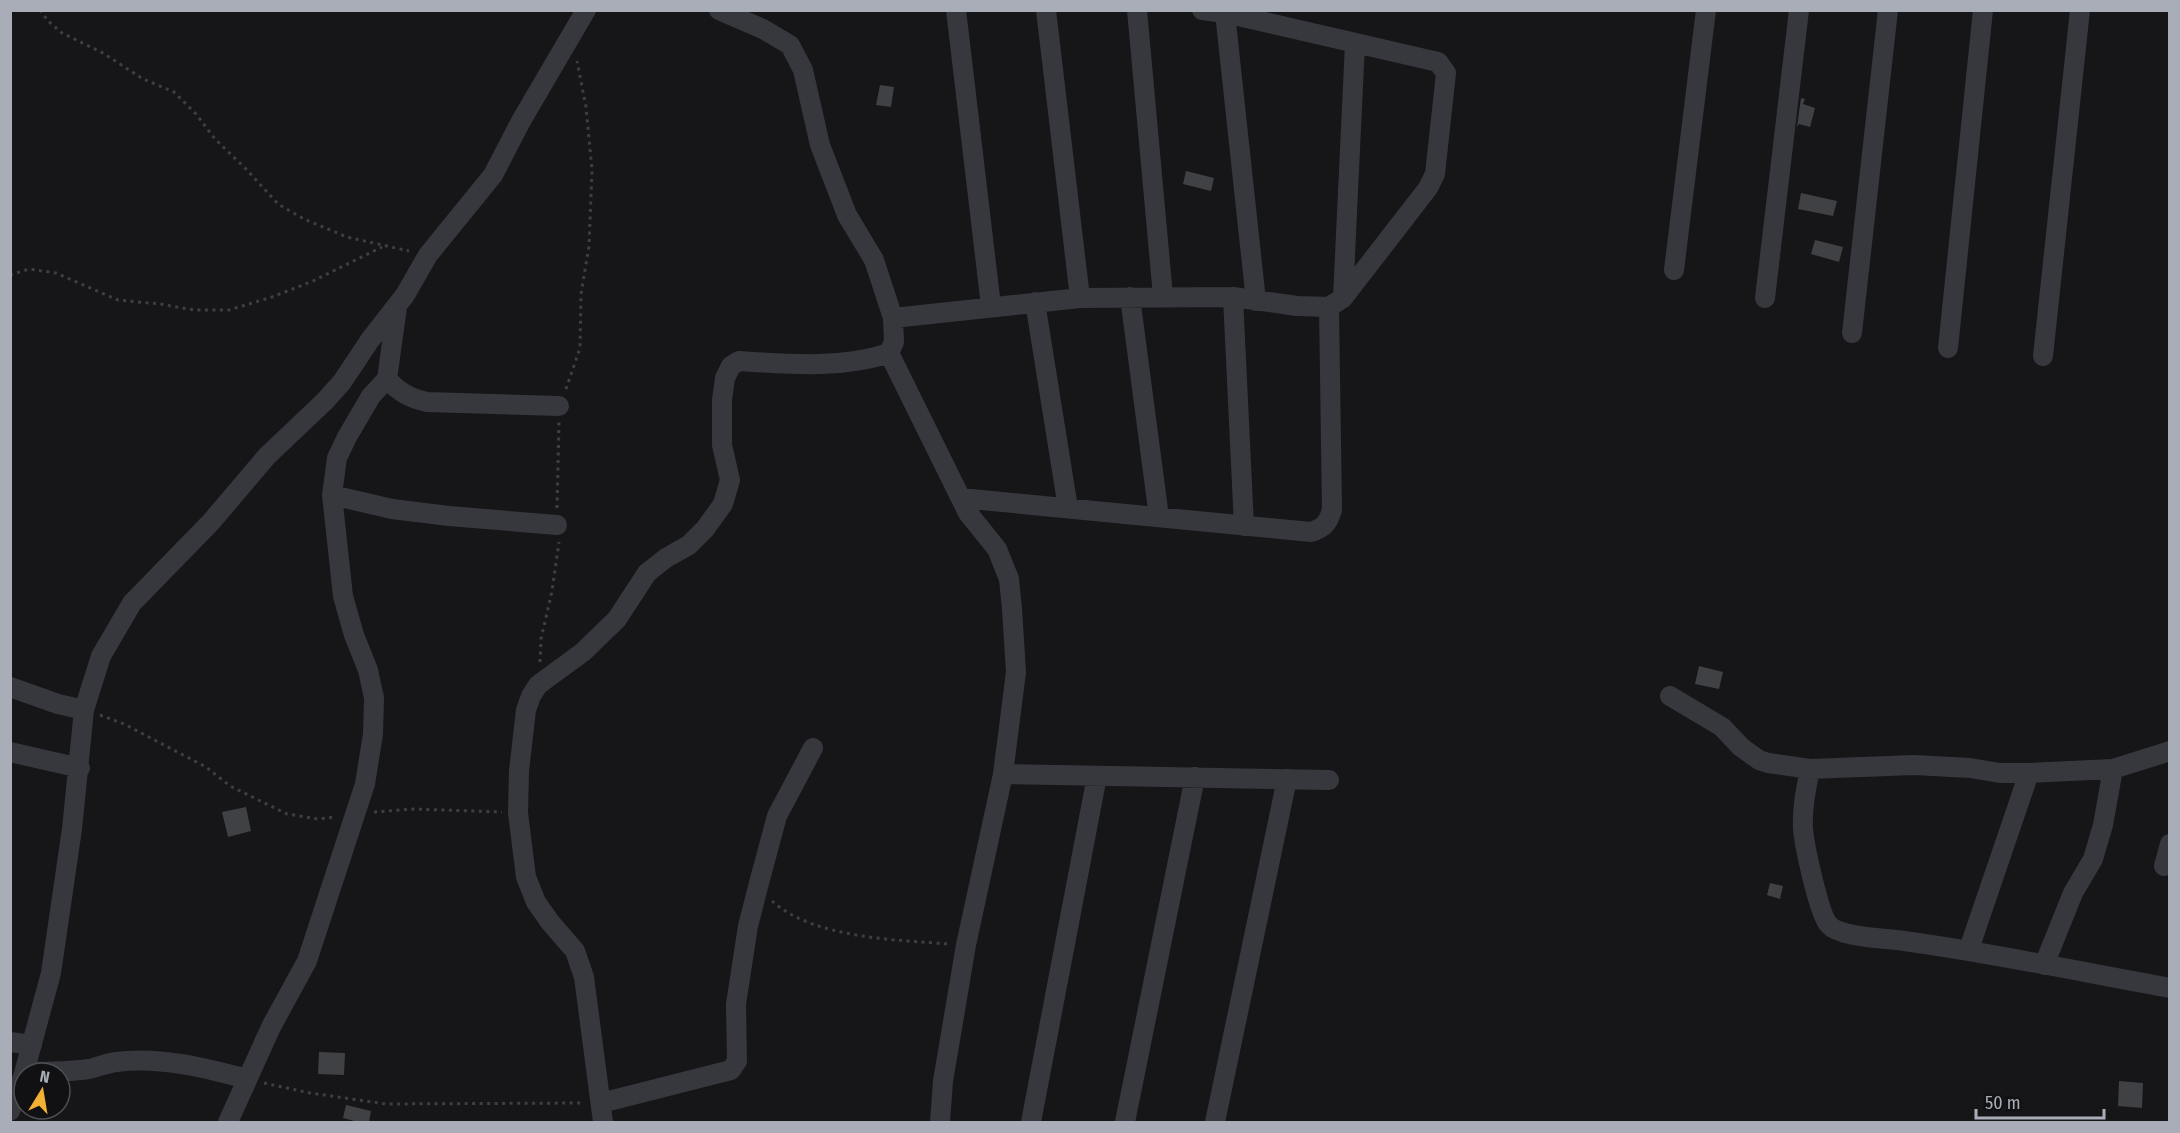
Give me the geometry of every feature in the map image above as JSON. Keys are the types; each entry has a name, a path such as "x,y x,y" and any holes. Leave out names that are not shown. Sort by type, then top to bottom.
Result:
{"street":[{"path":"27,1061 51,974 80,768 84,710 101,656 132,603 211,522 267,456 342,382 370,340 397,307 428,255 493,175 521,121 586,10"},
{"path":"719,10 763,29 790,45 803,70 820,145 847,214 874,260 893,318 894,342 889,353 874,358 831,363 793,364 739,361 731,366 725,378 722,400 722,445 730,480 723,504 705,529 689,545 666,558 647,573 617,619 584,652 538,685 531,696 526,710 519,771 518,813 526,877 536,902 575,951 584,977 602,1113 731,1070 737,1060 736,1004 748,926 777,816 813,748"},
{"path":"956,10 991,306"},
{"path":"1046,10 1080,298"},
{"path":"1137,10 1163,296"},
{"path":"1202,10 1225,13 1438,62 1446,73 1435,174 1428,188 1336,302"},
{"path":"1674,270 1706,10"},
{"path":"1765,298 1799,10"},
{"path":"1852,333 1888,10"},
{"path":"1948,348 1983,10"},
{"path":"2043,357 2080,10"},
{"path":"1225,13 1256,301"},
{"path":"960,498 1311,532 1322,529 1332,510 1336,302 1355,43"},
{"path":"1130,297 1159,517"},
{"path":"893,318 1080,298 1233,297 1256,301 1336,302"},
{"path":"1233,297 1244,526"},
{"path":"1035,302 1068,508"},
{"path":"228,1122 271,1027 307,961 365,784 373,734 374,698 368,670 354,635 343,596 332,495 337,458 347,436 371,396 387,379 397,307"},
{"path":"889,353 960,498 968,513 997,549 1009,579 1016,672 1003,774 966,945 943,1081 940,1122"},
{"path":"387,379 397,390 410,398 427,402 559,406"},
{"path":"332,495 392,508 449,516 557,525"},
{"path":"10,687 58,704 84,710"},
{"path":"1670,696 1722,727 1741,747 1759,760 1810,769 1914,765 2029,774 2113,769 2169,751"},
{"path":"10,752 80,768"},
{"path":"1810,769 1804,802 1803,829 1820,903 1827,923 1850,934 1969,949 2169,988"},
{"path":"2044,965 2073,893 2093,859 2103,825 2113,769"},
{"path":"1003,774 1329,780"},
{"path":"1969,949 2029,774"},
{"path":"1031,1122 1097,776"},
{"path":"1125,1122 1195,777"},
{"path":"1215,1122 1287,779"},
{"path":"2164,866 2169,844"},
{"path":"10,1042 32,1045"},
{"path":"72,1070 116,1062 153,1062 196,1067 248,1079"}],"path":[{"path":"40,10 48,21 62,33 103,53 143,79 174,92 196,114 214,139 278,204 304,219 347,237 428,255"},
{"path":"538,685 541,639 560,545 557,525 559,406 580,348 581,294 589,246 592,170 586,107 572,36"},
{"path":"10,275 29,269 56,273 118,300 194,310 229,310 273,297 314,281 384,246"},
{"path":"84,710 124,724 206,767 230,786 287,814 318,819 414,809 518,813"},
{"path":"759,883 766,895 777,905 799,919 816,926 898,939 966,945"},
{"path":"248,1079 310,1093 386,1104 602,1113"}],"building":[{"path":"880,85 894,87 891,107 876,105"},
{"path":"1801,98 1805,99 1803,104 1815,108 1810,127 1799,124 1797,127"},
{"path":"1186,171 1214,178 1211,191 1183,184"},
{"path":"1801,193 1837,201 1833,216 1798,209"},
{"path":"1815,240 1843,247 1839,262 1811,254"},
{"path":"1699,666 1723,672 1719,689 1695,684"},
{"path":"246,807 251,831 228,837 222,812"},
{"path":"1770,883 1783,886 1780,899 1767,895"},
{"path":"319,1052 345,1053 344,1075 318,1074"},
{"path":"2119,1081 2143,1083 2142,1108 2118,1106"},
{"path":"346,1105 371,1111 369,1122 343,1118"}]}
